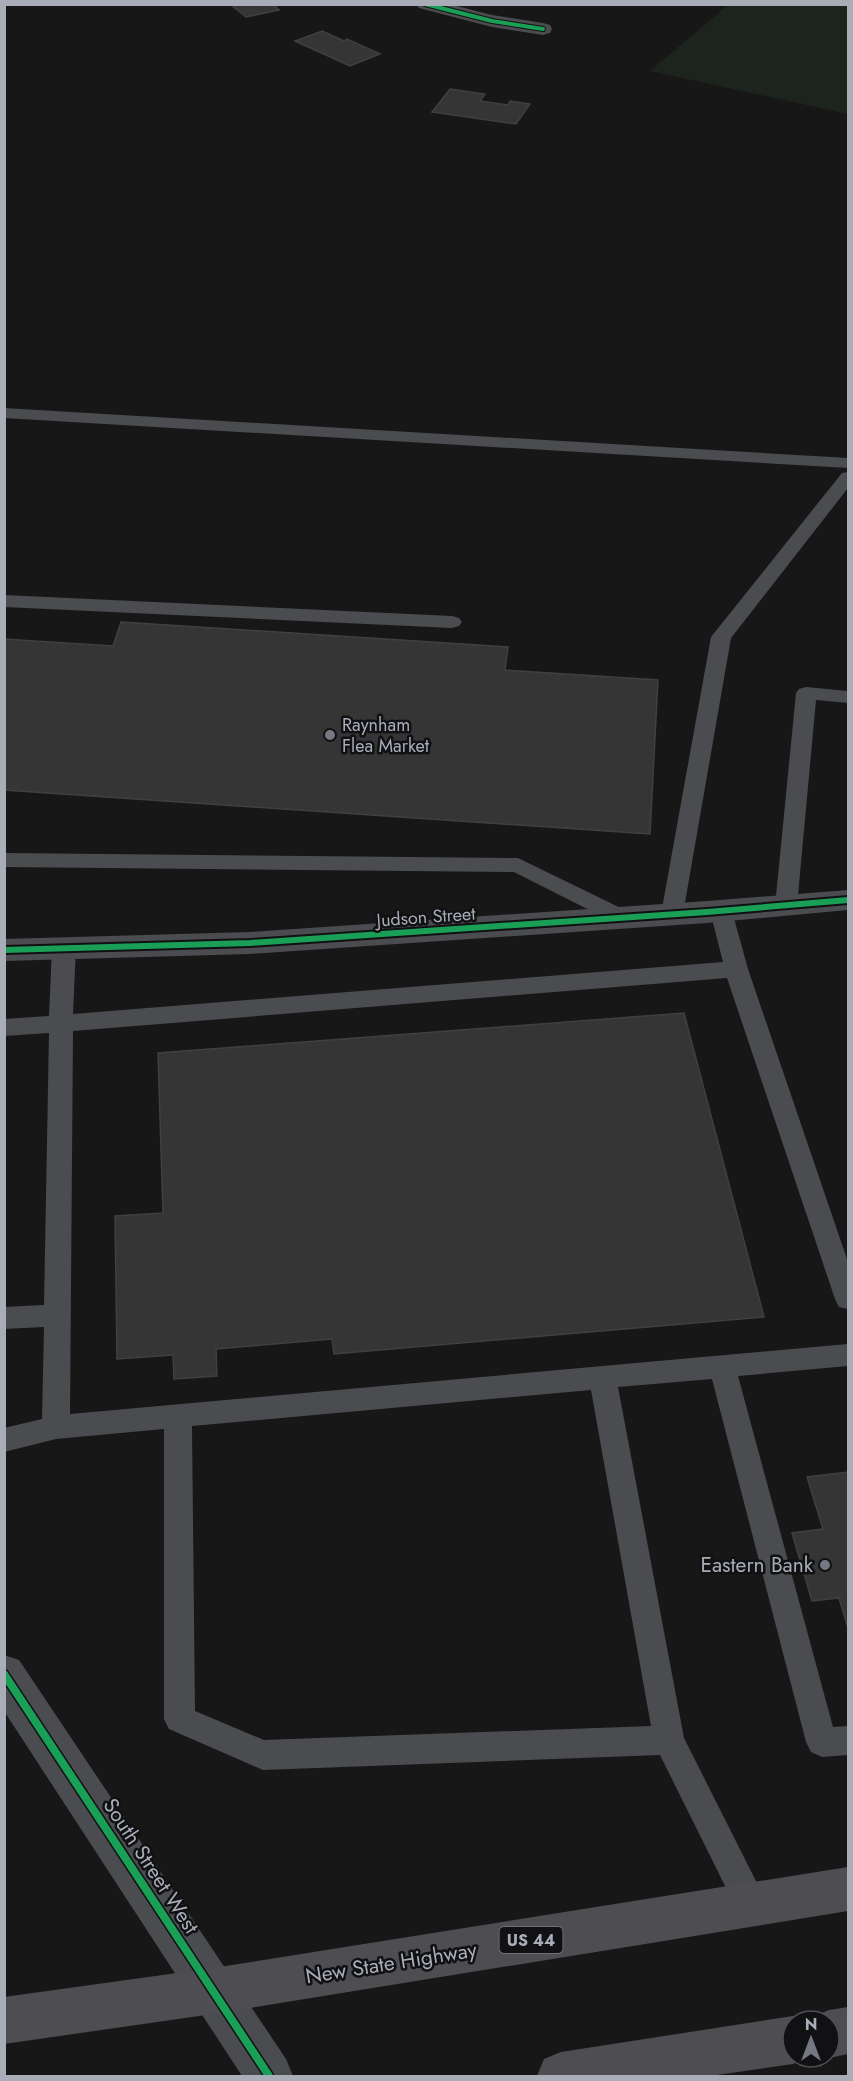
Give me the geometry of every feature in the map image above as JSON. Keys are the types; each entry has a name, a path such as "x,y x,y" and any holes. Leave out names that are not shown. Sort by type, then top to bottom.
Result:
{"highway":[{"name":"New State Highway","path":"4,2021 213,1991 849,1889"},
{"path":"561,2076 781,2042"}],"street":[{"path":"425,4 473,17 543,29"},
{"name":"Judson Street","path":"4,950 250,943 848,902"},
{"name":"South Street West","path":"4,1674 268,2076"}],"lane":[{"path":"4,413 849,463"},
{"path":"672,914 721,637 849,477"},
{"path":"4,601 452,622"},
{"path":"786,906 806,693 849,697"},
{"path":"4,860 518,865 623,918"},
{"path":"721,911 736,969 849,1299"},
{"path":"56,1427 64,947"},
{"path":"4,1028 736,969"},
{"path":"4,1318 58,1315"},
{"path":"4,1440 56,1427 849,1354"},
{"path":"722,1366 836,1741"},
{"path":"602,1377 669,1740 752,1905"},
{"path":"178,1416 180,1719 263,1755 669,1740"}],"shaded area":[{"path":"728,5 848,5 848,114 650,71"}],"building":[{"path":"230,4 273,4 279,10 246,17"},
{"path":"322,31 380,54 350,66 295,41"},
{"path":"450,89 485,94 480,101 508,105 510,101 530,104 516,124 432,112"},
{"name":"Raynham Flea Market","path":"121,622 508,647 505,670 658,680 650,834 4,790 4,639 113,646"},
{"path":"684,1013 764,1317 334,1354 332,1339 216,1349 217,1376 174,1379 173,1355 117,1359 115,1216 163,1213 158,1053"},
{"name":"Eastern Bank","path":"848,1472 848,1628 839,1598 812,1601 792,1533 823,1529 807,1477"}],"cycle path":[{"path":"425,4 492,21 543,29"},
{"path":"4,950 250,943 707,912 848,900"},
{"path":"4,1674 269,2076"}],"place":[{"name":"Raynham Flea Market","path":"330,735"},
{"name":"Eastern Bank","path":"825,1565"}]}
